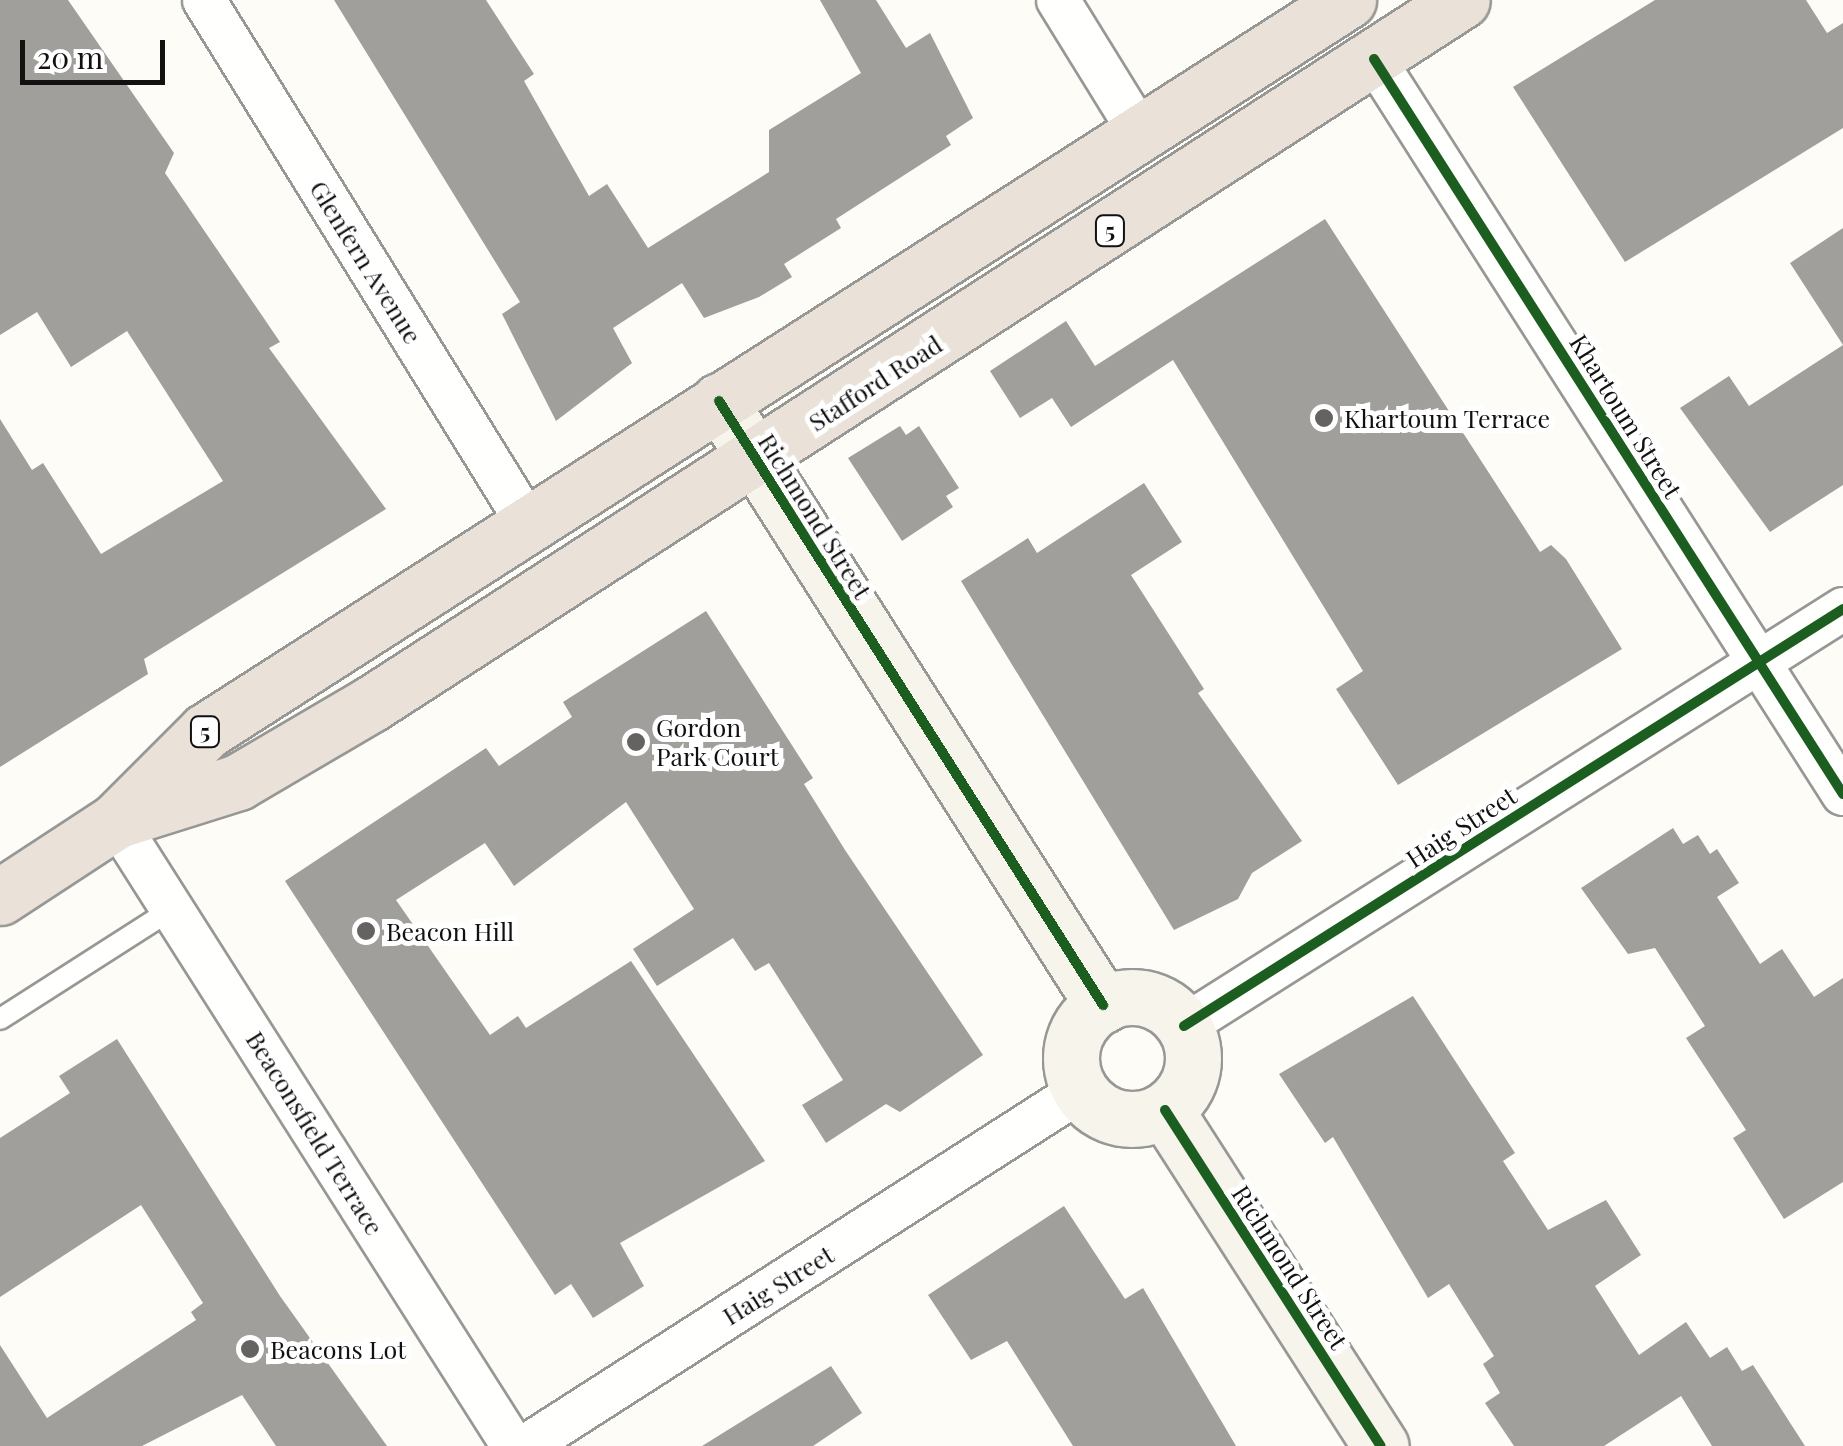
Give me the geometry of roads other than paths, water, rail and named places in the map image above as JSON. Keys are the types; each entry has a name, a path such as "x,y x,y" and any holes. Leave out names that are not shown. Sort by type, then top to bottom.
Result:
{"highway":[{"name":"Stafford Road","path":"0,897 116,821 206,731 1348,0"},
{"name":"Stafford Road","path":"116,821 238,782 756,460 1462,0"}],"street":[{"name":"Glenfern Avenue","path":"204,0 528,524"},
{"path":"1058,0 1140,133"},
{"name":"Khartoum Street","path":"1374,59 1843,794"},
{"name":"Richmond Street","path":"719,401 1103,1005"},
{"name":"Haig Street","path":"1184,1026 1843,609"},
{"name":"Beaconsfield Terrace","path":"116,821 513,1446"},
{"path":"1157,1002 1184,1026 1190,1081 1164,1110 1109,1116 1080,1091 1076,1034 1103,1005 1157,1002"},
{"name":"Haig Street","path":"526,1446 1080,1091"},
{"name":"Richmond Street","path":"1164,1110 1382,1446"}],"lane":[{"path":"0,1019 172,909"}],"place":[{"name":"Khartoum Terrace","path":"1324,418"},
{"name":"Gordon Park Court","path":"636,742"},
{"name":"Beacon Hill","path":"366,931"},
{"name":"Beacons Lot","path":"250,1349"}]}
